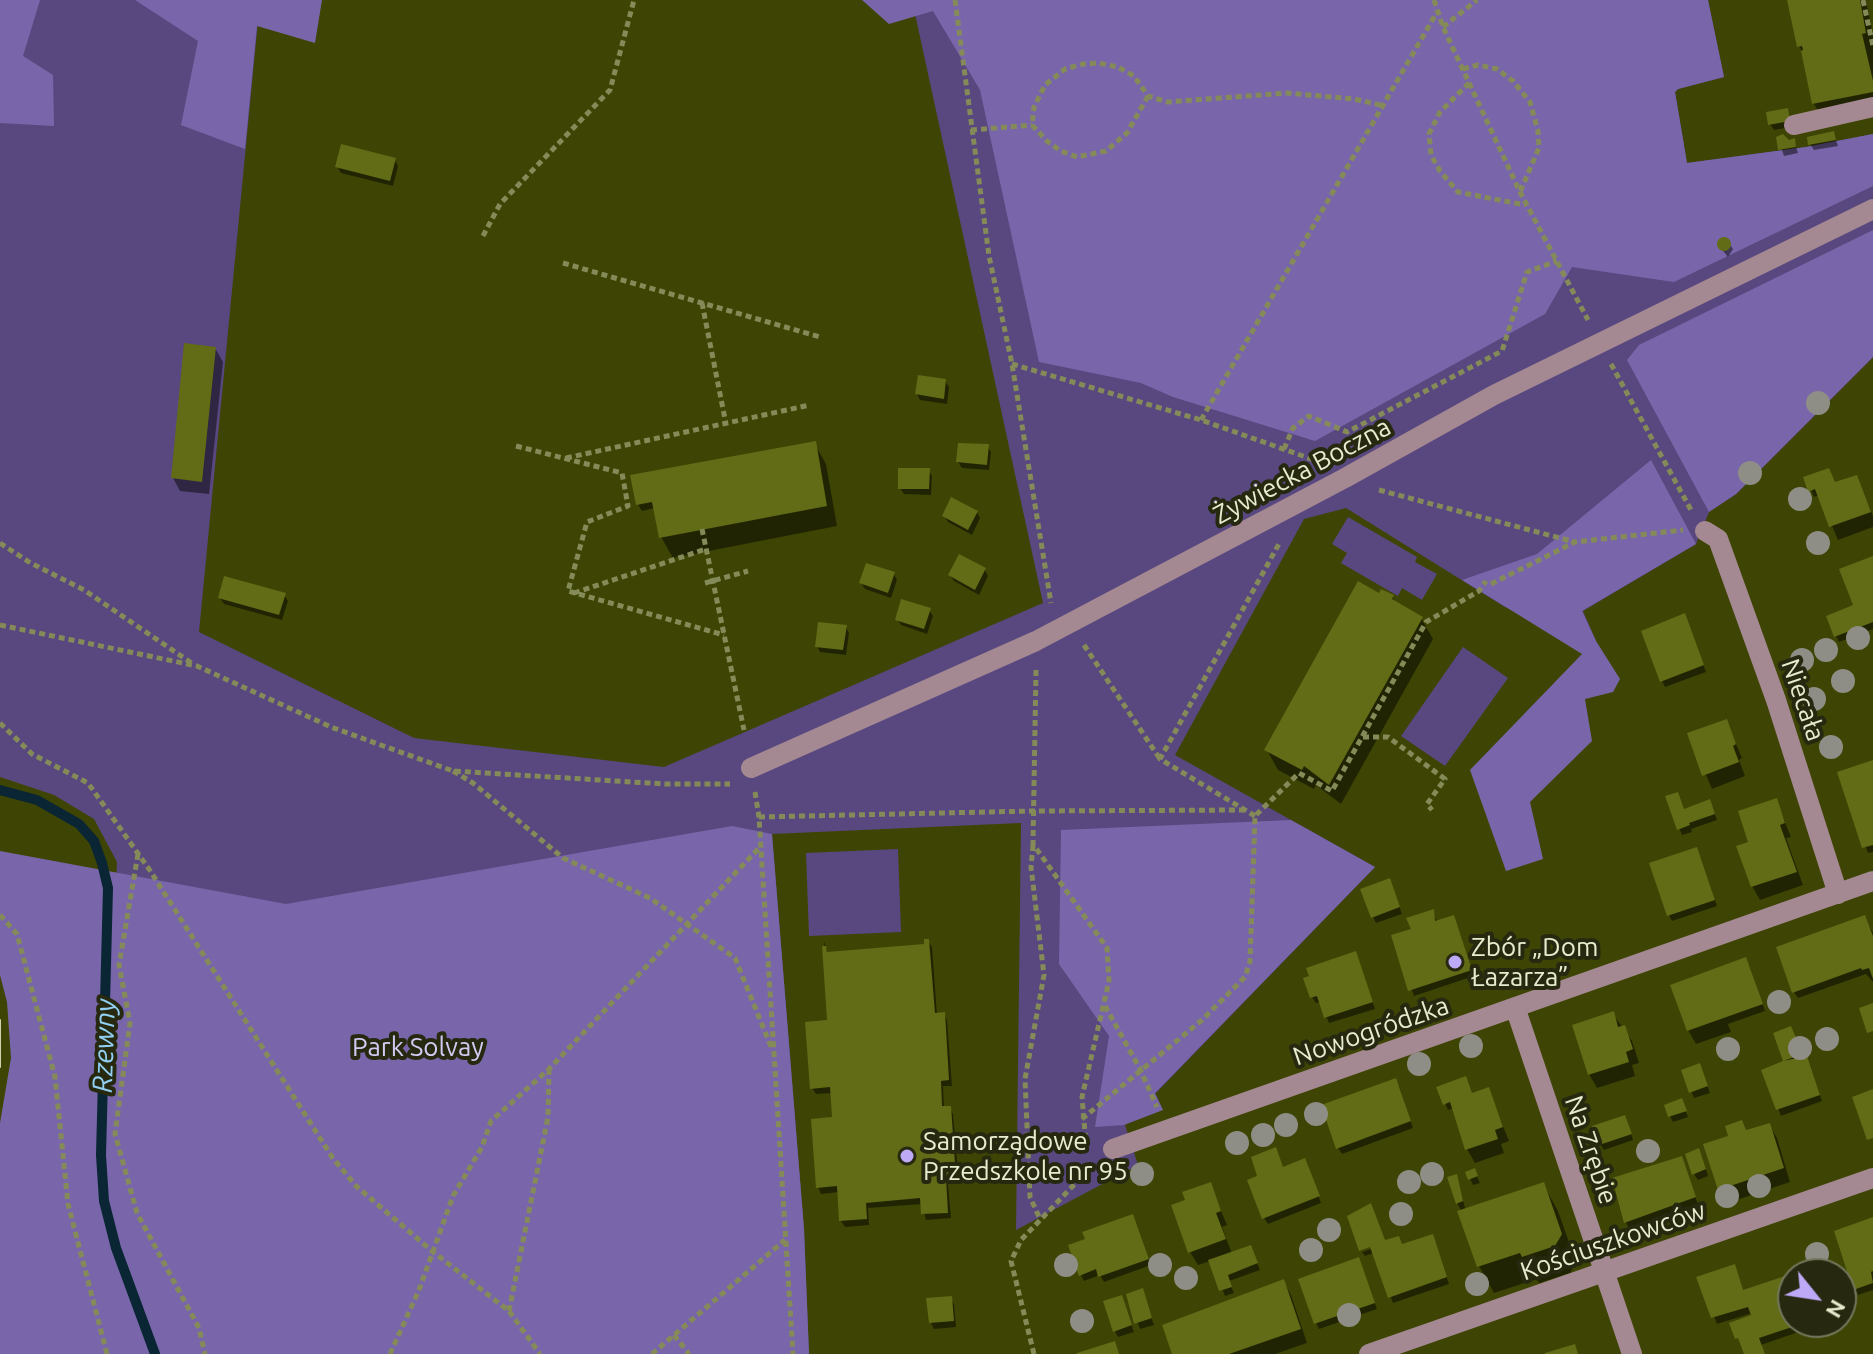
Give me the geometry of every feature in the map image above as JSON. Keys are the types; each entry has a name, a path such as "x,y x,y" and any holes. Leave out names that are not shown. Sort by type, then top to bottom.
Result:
{"street":[{"path":"1794,125 1873,107"},
{"name":"Żywiecka Boczna","path":"745,776 1063,628 1494,395 1873,209"},
{"name":"Niecała","path":"1701,526 1718,539 1776,700 1838,894"},
{"name":"Nowogródzka","path":"1113,1149 1873,881"},
{"name":"Na Zrębie","path":"1515,1007 1632,1354"},
{"name":"Kościuszkowców","path":"1369,1354 1873,1178"}],"path":[{"path":"483,236 500,204 610,90 634,0"},
{"path":"955,0 989,256 1063,628 1160,759 1255,816"},
{"path":"1033,844 1107,948 1109,981 1082,1097 1082,1119 1202,1020 1245,977 1250,962 1255,816 1299,773 1332,791 1426,622 1489,582 1575,542 1701,526 1526,205 1443,27 1434,0"},
{"path":"1443,27 1477,0"},
{"path":"1863,0 1873,46"},
{"path":"1201,420 1437,11"},
{"path":"1148,96 1127,133 1106,151 1077,157 1048,142 1032,125 1034,107 1045,85 1065,69 1098,63 1118,67 1134,76 1148,96 1167,102 1287,93 1354,99 1381,105"},
{"path":"1463,69 1478,65 1497,69 1513,81 1530,102 1539,148 1520,192"},
{"path":"1469,83 1440,112 1429,134 1431,155 1458,192 1526,205"},
{"path":"971,130 1032,125"},
{"path":"1284,449 1293,428 1309,416 1347,432 1502,351 1527,272 1557,261"},
{"path":"563,263 820,337"},
{"path":"702,303 726,424"},
{"path":"1012,364 1201,420 1316,460 1345,478 1368,487 1575,542"},
{"path":"566,459 810,405"},
{"path":"516,446 622,473 628,506 587,522 568,591 724,635"},
{"path":"702,529 744,730"},
{"path":"1160,759 1282,537"},
{"path":"0,543 29,562 84,590 197,666 331,727 453,771 473,783 563,858 650,898 735,958 774,1054"},
{"path":"574,593 706,549"},
{"path":"705,583 748,571"},
{"path":"0,625 197,666"},
{"path":"1036,641 1031,867 1044,975 1025,1079 1030,1197 1040,1219"},
{"path":"0,723 32,754 88,783 138,853 332,1157 356,1186 509,1311 540,1354"},
{"path":"1363,737 1388,737 1445,779 1427,804 1432,810"},
{"path":"453,771 665,784 745,776"},
{"path":"793,1354 759,817 1245,810"},
{"path":"390,1354 419,1290 453,1196 482,1147 491,1121 549,1069 761,846"},
{"path":"138,853 119,965 130,1023 115,1134 137,1213 199,1328 205,1354"},
{"path":"0,915 17,934 55,1077 68,1204 107,1354"},
{"path":"1104,1005 1140,1069 1153,1100"},
{"path":"509,1311 548,1117 549,1069"},
{"path":"1034,1354 1011,1261 1021,1240 1040,1219 1090,1167 1113,1149"},
{"path":"652,1354 785,1240"},
{"path":"674,1335 689,1354"}],"green space":[{"name":"Park Solvay","path":"0,0 260,0 199,632 414,738 664,767 1043,603 912,0 1708,0 1724,77 1675,92 1687,163 1806,147 1873,134 1873,357 1736,494 1709,512 1696,544 1583,611 1596,641 1505,607 1346,508 1304,519 1175,755 1375,867 1125,1125 1138,1165 1016,1230 1021,823 772,834 804,1229 809,1354 113,948 117,862 94,819 54,795 0,777"},
{"path":"0,0 40,0 23,56 53,75 54,126 0,123"},
{"path":"135,0 322,0 315,43 257,26 245,149 181,125 198,41"},
{"path":"862,0 1708,0 1724,77 1675,92 1687,163 1806,147 1873,134 1873,186 1674,282 1572,267 1545,314 1315,441 1173,397 1141,383 1039,362 980,90 933,11 889,24"},
{"path":"1873,230 1873,357 1736,494 1709,512 1627,360 1639,345"},
{"path":"1651,460 1696,544 1582,611 1596,641 1620,679 1613,692 1585,699 1592,741 1530,802 1543,859 1506,871 1470,770 1582,654 1462,580 1537,554"},
{"path":"1348,517 1417,557 1415,562 1437,574 1422,600 1402,588 1398,596 1341,563 1347,553 1332,544"},
{"path":"1463,647 1508,678 1445,766 1401,736"},
{"path":"1291,820 1375,867 1155,1093 1163,1110 1124,1125 1095,1127 1109,1036 1059,964 1061,830"},
{"path":"732,826 772,834 804,1229 809,1354 0,1354 0,1123 11,1058 7,1002 0,975 0,851 286,904"},
{"path":"898,849 901,932 809,936 806,853"}],"building":[{"path":"1787,0 1860,0 1866,33 1862,34 1873,92 1812,104 1803,50 1802,46 1797,47"},
{"path":"1788,108 1790,121 1768,125 1766,112"},
{"path":"1834,131 1836,140 1808,145 1807,137"},
{"path":"1783,134 1789,140 1795,138 1796,147 1778,150 1776,137"},
{"path":"341,144 396,158 390,181 335,167"},
{"path":"1724,237 1731,244 1724,251 1717,244"},
{"path":"184,343 216,347 202,482 171,478"},
{"path":"918,375 946,379 944,399 915,394"},
{"path":"816,441 827,506 659,538 652,502 636,505 630,475"},
{"path":"958,443 989,444 987,465 956,462"},
{"path":"898,468 930,468 929,489 898,489"},
{"path":"1829,468 1835,482 1857,475 1871,512 1829,527 1815,489 1808,492 1803,477"},
{"path":"951,497 978,511 968,530 942,516"},
{"path":"959,554 986,568 975,590 948,575"},
{"path":"1873,556 1873,622 1834,637 1826,616 1853,605 1839,569"},
{"path":"866,563 895,572 888,593 859,583"},
{"path":"224,576 286,593 279,615 218,598"},
{"path":"1358,581 1379,593 1381,589 1394,595 1392,599 1423,617 1329,785 1304,766 1302,770 1264,750"},
{"path":"901,599 931,608 924,629 895,620"},
{"path":"1685,613 1704,665 1660,682 1641,631"},
{"path":"818,622 847,625 843,650 815,647"},
{"path":"1727,719 1739,762 1702,776 1687,733"},
{"path":"1873,760 1873,845 1862,848 1837,772"},
{"path":"1678,792 1684,809 1710,799 1715,814 1677,830 1665,796"},
{"path":"1777,798 1785,823 1780,825 1797,872 1751,887 1736,846 1748,842 1738,811"},
{"path":"1697,847 1715,900 1667,916 1649,863"},
{"path":"1390,878 1400,907 1371,918 1360,889"},
{"path":"1434,909 1435,921 1454,915 1472,970 1408,991 1391,935 1411,929 1406,918"},
{"path":"1865,915 1873,936 1873,979 1869,968 1861,968 1792,993 1776,947"},
{"path":"924,939 929,939 935,1013 945,1012 949,1080 941,1081 942,1106 951,1106 956,1178 946,1178 948,1213 921,1214 920,1198 866,1203 867,1219 839,1221 837,1186 816,1188 811,1119 832,1117 830,1087 810,1089 805,1022 827,1020 822,946 826,946 827,952 924,944"},
{"path":"1356,951 1373,1002 1324,1018 1317,996 1310,998 1303,978 1309,976 1306,968"},
{"path":"1746,957 1763,1004 1687,1031 1670,985"},
{"path":"1873,1003 1873,1031 1867,1033 1859,1008"},
{"path":"1614,1011 1618,1027 1625,1025 1633,1049 1626,1052 1629,1062 1588,1075 1572,1025"},
{"path":"1791,1026 1803,1054 1783,1061 1773,1033"},
{"path":"1807,1056 1820,1095 1776,1110 1761,1070"},
{"path":"1700,1063 1708,1086 1689,1093 1681,1070"},
{"path":"1466,1076 1472,1093 1489,1087 1503,1127 1495,1130 1498,1139 1465,1150 1450,1102 1443,1105 1436,1087"},
{"path":"1396,1078 1411,1121 1336,1149 1321,1105"},
{"path":"1873,1089 1873,1138 1867,1140 1852,1097"},
{"path":"1682,1098 1687,1111 1668,1117 1664,1105"},
{"path":"1625,1115 1632,1134 1599,1145 1592,1126"},
{"path":"1742,1120 1746,1130 1770,1123 1784,1168 1718,1190 1703,1144 1728,1136 1725,1126"},
{"path":"1276,1147 1283,1167 1305,1158 1320,1196 1262,1219 1247,1180 1257,1176 1251,1157"},
{"path":"1699,1148 1706,1169 1692,1175 1685,1154"},
{"path":"1682,1156 1696,1197 1624,1223 1612,1178"},
{"path":"1475,1168 1478,1176 1468,1180 1465,1172"},
{"path":"1457,1174 1463,1201 1456,1204 1447,1177"},
{"path":"1211,1182 1221,1211 1216,1213 1226,1239 1188,1253 1171,1205 1185,1200 1182,1192"},
{"path":"1544,1182 1562,1234 1555,1246 1477,1267 1457,1211"},
{"path":"1371,1203 1385,1240 1399,1236 1402,1244 1433,1234 1447,1277 1388,1298 1370,1247 1359,1251 1347,1216"},
{"path":"1133,1214 1149,1259 1098,1277 1096,1269 1079,1276 1068,1245 1085,1239 1082,1232"},
{"path":"1873,1217 1873,1283 1857,1289 1857,1258 1843,1258 1834,1231"},
{"path":"1251,1245 1258,1263 1228,1275 1232,1287 1219,1291 1208,1260"},
{"path":"1359,1257 1375,1303 1314,1324 1298,1279"},
{"path":"1735,1264 1743,1290 1777,1279 1777,1332 1759,1338 1765,1354 1744,1354 1729,1323 1751,1315 1748,1307 1711,1318 1696,1277"},
{"path":"1284,1279 1301,1329 1229,1354 1172,1354 1162,1325"},
{"path":"1143,1288 1152,1318 1134,1324 1126,1294"},
{"path":"1122,1295 1132,1325 1113,1332 1103,1301"},
{"path":"952,1296 954,1321 929,1323 926,1298"},
{"path":"1115,1341 1119,1354 1077,1354 1077,1353"},
{"path":"1575,1344 1578,1354 1545,1354 1545,1353"}],"waterway":[{"name":"Rzewny","path":"0,790 37,800 79,824 94,841 102,863 108,888 101,1155 104,1201 116,1248 155,1354"}],"tram line":[{"path":"0,1020 0,1067"}],"place":[{"name":"Zbór „Dom Łazarza”","path":"1455,962"},
{"name":"Samorządowe Przedszkole nr 95","path":"907,1156"}]}
